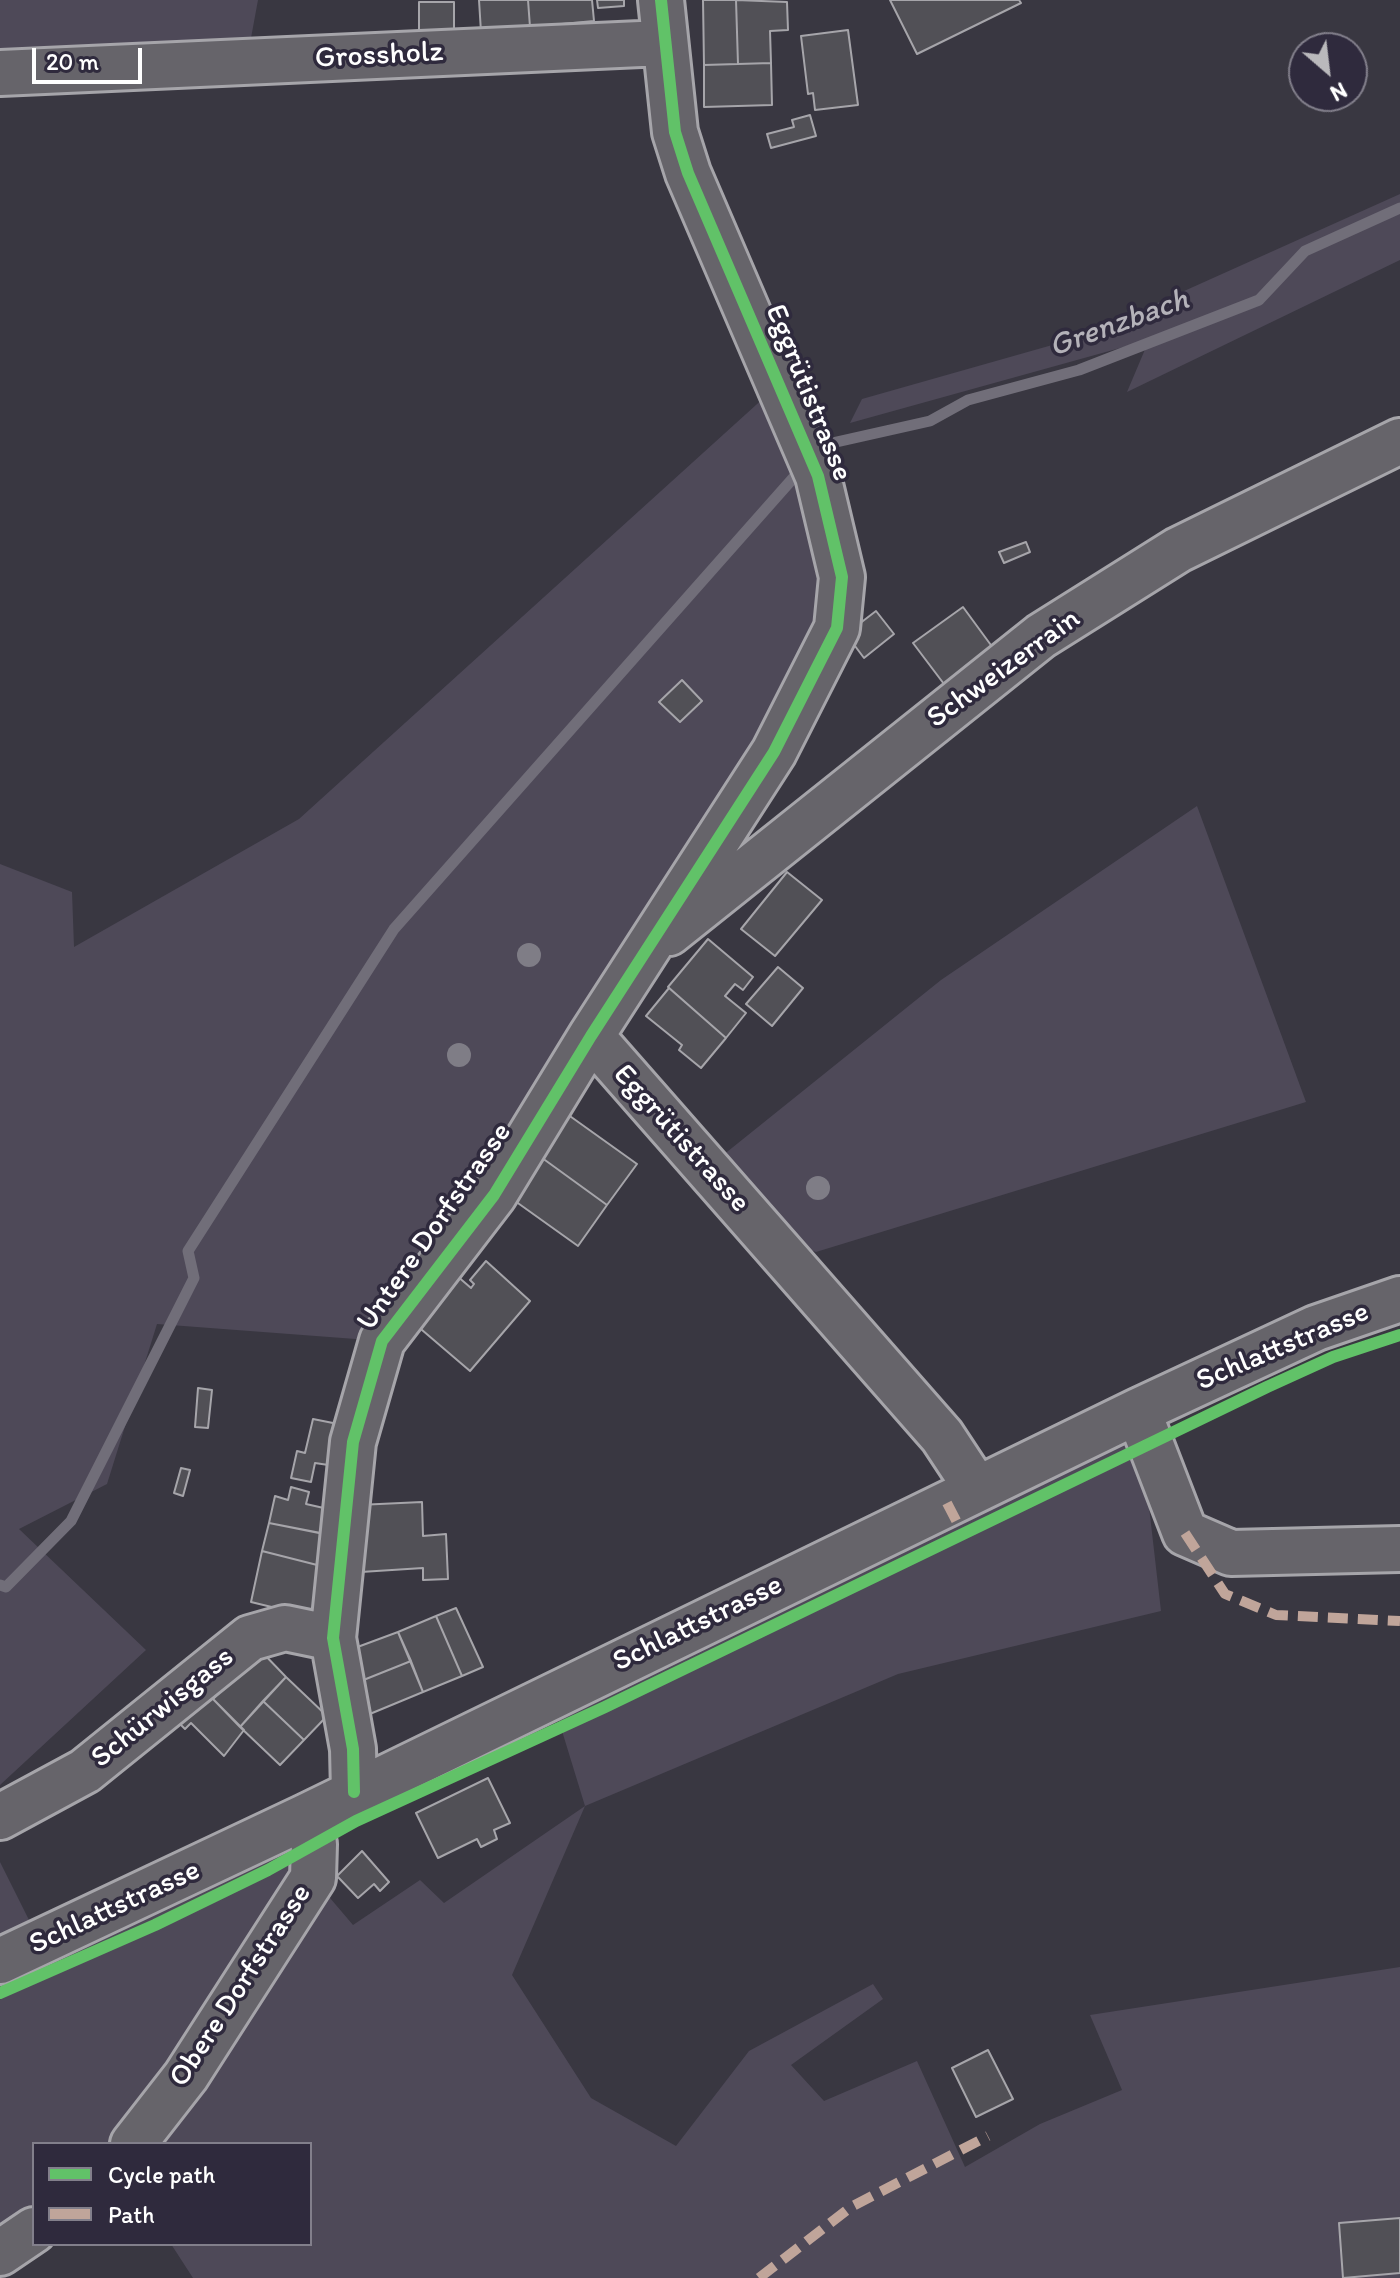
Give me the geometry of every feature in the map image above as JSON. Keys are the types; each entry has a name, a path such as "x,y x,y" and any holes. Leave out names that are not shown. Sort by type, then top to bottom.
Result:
{"street":[{"name":"Eggrütistrasse","path":"661,0 663,43 675,132 688,173 818,476 842,577 837,628 774,752 591,1036 942,1436 977,1489"},
{"name":"Grossholz","path":"0,73 663,43"},
{"name":"Schweizerrain","path":"644,952 1041,636 1178,550 1400,441"},
{"name":"Untere Dorfstrasse","path":"354,1792 353,1749 333,1638 353,1442 382,1341 494,1195 591,1036"},
{"name":"Schlattstrasse","path":"0,1961 305,1817 1138,1411 1316,1328 1400,1299"},
{"path":"1138,1411 1185,1533 1231,1553 1400,1549"},
{"name":"Schürwisgass","path":"0,1817 85,1771 250,1638 285,1628 333,1638"},
{"name":"Obere Dorfstrasse","path":"135,2142 186,2076 313,1878 314,1844 305,1817"},
{"path":"0,2253 32,2231"}],"shaded area":[{"path":"0,0 258,0 244,76 0,95"},
{"path":"1400,194 1400,260 1127,392 1149,340 850,423 862,399 1084,336"},
{"path":"767,395 804,443 837,628 382,1341 157,1324 107,1484 19,1529 146,1650 0,1785 0,864 72,892 74,947 299,819"},
{"path":"1197,806 1306,1102 816,1252 767,1234 707,1168 941,980"},
{"path":"1138,1411 1161,1611 898,1674 585,1806 551,1695"},
{"path":"585,1806 512,1975 591,2098 676,2146 749,2051 873,1984 883,1999 791,2065 824,2101 917,2061 965,2167 1040,2124 1122,2090 1090,2015 1400,1967 1400,2278 193,2278 172,2246 312,2246 312,2142 32,2142 32,2231 0,2253 0,1862 41,1944 305,1817 313,1878 353,1925 420,1880 444,1903"}],"building":[{"path":"479,0 528,0 530,27 481,32"},
{"path":"528,0 592,0 594,21 530,27"},
{"path":"597,0 624,0 624,6 598,8"},
{"path":"703,0 736,0 738,64 704,65"},
{"path":"736,0 787,2 788,30 770,31 771,63 738,64"},
{"path":"890,0 1019,0 1021,3 917,54"},
{"path":"419,2 454,2 454,36 419,35"},
{"path":"848,30 858,105 815,110 813,93 808,94 801,36"},
{"path":"771,63 772,105 704,107 704,65"},
{"path":"810,115 816,136 771,148 767,134 794,127 792,120"},
{"path":"1026,542 1030,552 1004,563 999,552"},
{"path":"963,607 996,652 947,688 913,643"},
{"path":"876,611 894,634 864,658 846,634"},
{"path":"682,680 702,701 680,722 659,702"},
{"path":"787,872 822,900 775,956 741,929"},
{"path":"708,939 753,977 743,990 735,984 725,996 746,1013 726,1038 668,987"},
{"path":"778,967 803,988 772,1026 746,1004"},
{"path":"669,988 726,1038 701,1068 679,1050 682,1045 646,1016"},
{"path":"567,1114 637,1164 607,1205 538,1155"},
{"path":"538,1155 607,1205 578,1246 508,1196"},
{"path":"486,1261 530,1301 470,1371 415,1324 456,1275 471,1288 474,1284 470,1280"},
{"path":"198,1388 212,1390 208,1428 195,1427"},
{"path":"313,1419 343,1425 335,1466 315,1463 311,1482 291,1478 297,1451 305,1453"},
{"path":"181,1468 190,1470 183,1496 174,1493"},
{"path":"291,1487 309,1492 306,1504 337,1511 331,1535 269,1523 275,1496 288,1500"},
{"path":"422,1502 423,1536 446,1534 448,1579 423,1580 423,1568 361,1572 358,1505"},
{"path":"269,1523 339,1537 325,1567 262,1551"},
{"path":"262,1551 325,1567 313,1617 251,1602"},
{"path":"456,1608 483,1667 462,1676 436,1616"},
{"path":"436,1616 462,1676 423,1692 398,1632"},
{"path":"398,1632 411,1661 351,1685 344,1652"},
{"path":"260,1650 286,1677 240,1727 213,1699"},
{"path":"411,1661 423,1692 365,1716 351,1685"},
{"path":"286,1677 327,1716 304,1740 263,1701"},
{"path":"203,1689 244,1730 224,1756 191,1723 185,1729 174,1718"},
{"path":"263,1701 304,1740 280,1765 240,1727"},
{"path":"488,1778 510,1823 494,1830 497,1839 481,1847 477,1839 438,1858 416,1813"},
{"path":"362,1851 389,1882 380,1891 374,1884 358,1898 337,1876"},
{"path":"988,2050 1013,2099 976,2117 952,2068"},
{"path":"1400,2218 1400,2273 1343,2278 1339,2223"}],"waterway":[{"name":"Grenzbach","path":"832,443 930,421 968,400 1079,370 1259,300 1305,251 1400,208"},
{"path":"0,1585 6,1587 71,1521 194,1278 188,1251 394,929 795,476"}],"marked path":[{"path":"947,1503 962,1532"},
{"path":"1185,1533 1225,1594 1276,1615 1400,1621"},
{"path":"759,2278 851,2207 988,2136"}],"cycle path":[{"path":"354,1792 353,1749 333,1638 353,1442 382,1341 494,1195 591,1036 774,752 837,628 842,577 818,476 688,173 675,132 661,0"},
{"path":"0,1993 155,1925 268,1870 356,1821 605,1707 1267,1387 1333,1357 1400,1335"}]}
